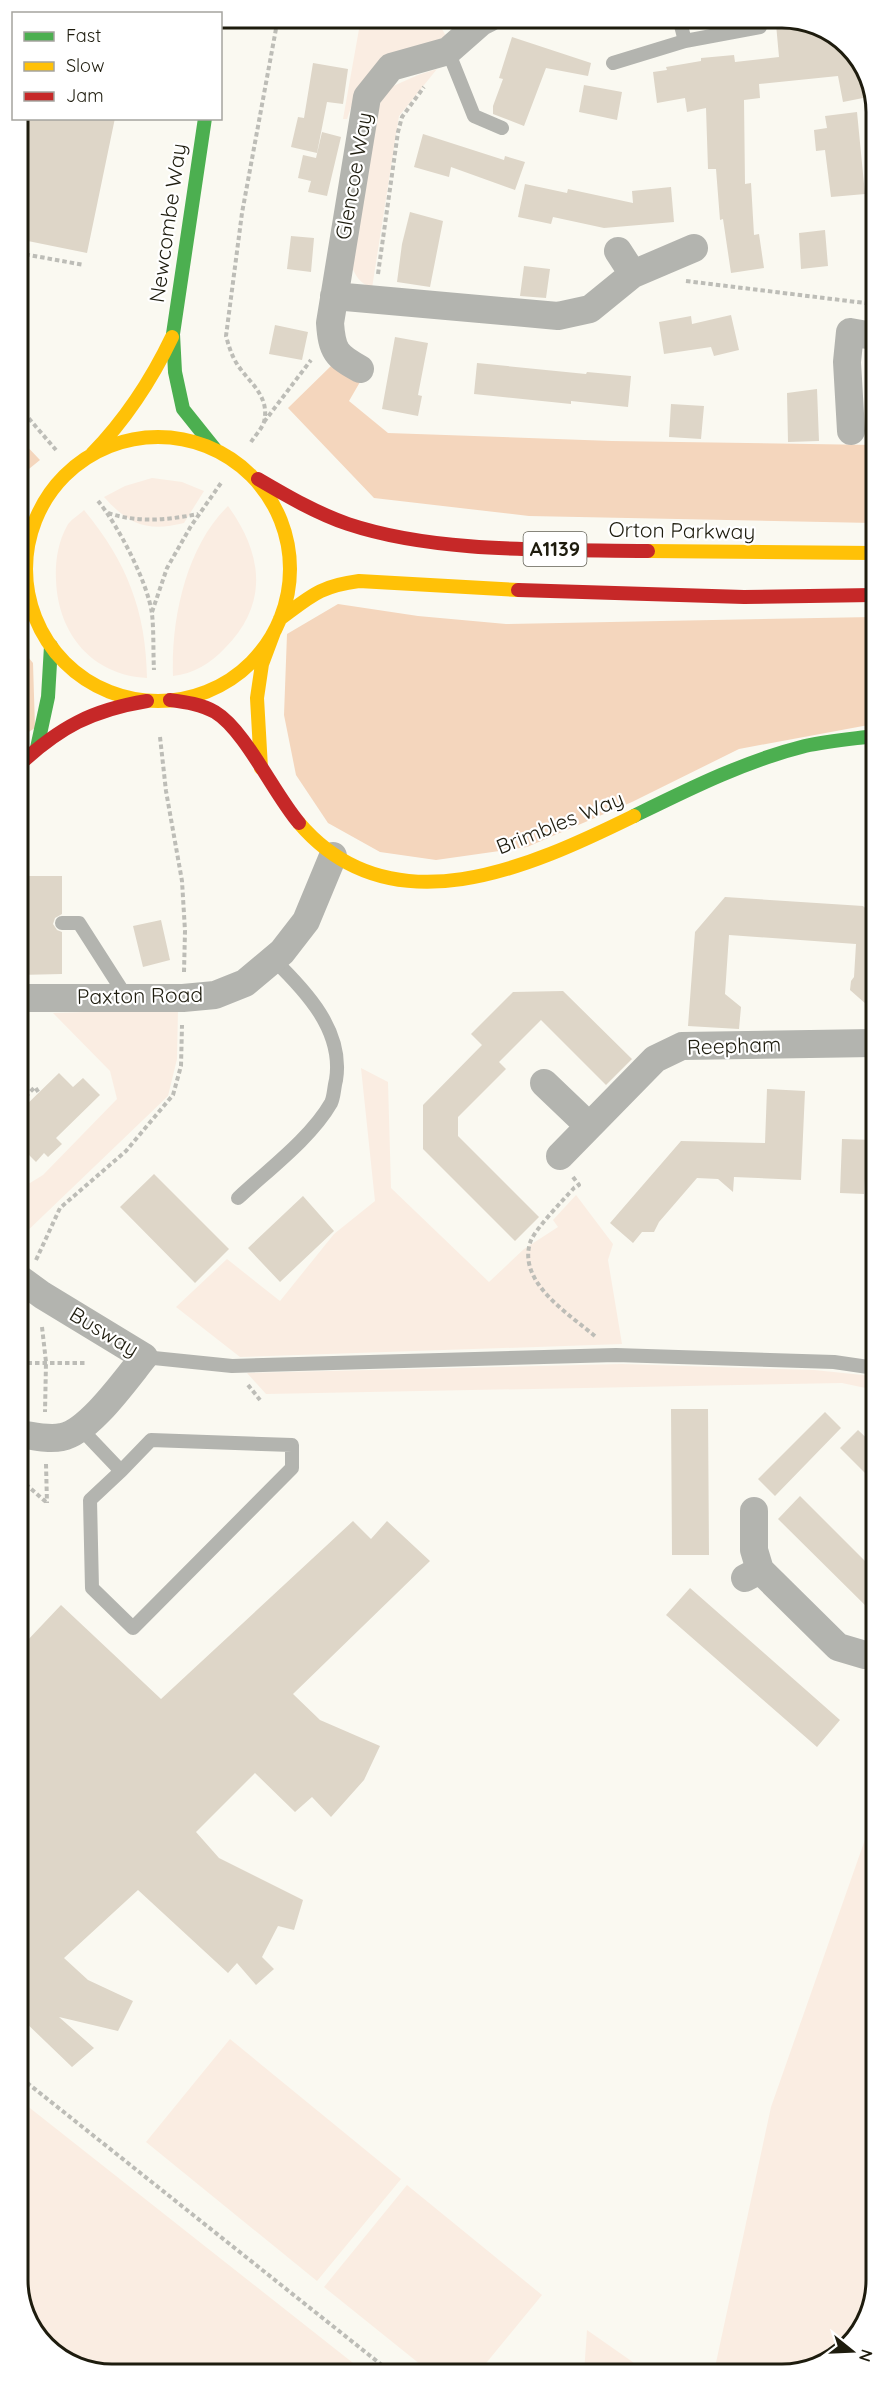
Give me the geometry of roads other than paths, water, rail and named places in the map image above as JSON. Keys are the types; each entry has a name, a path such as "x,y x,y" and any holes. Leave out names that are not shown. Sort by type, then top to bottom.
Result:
{"main road":[{"name":"Newcombe Way","path":"205,120 173,334 175,372 183,409 215,449"},
{"name":"Newcombe Way","path":"92,454 134,407 151,380 173,334"},
{"path":"32,496 61,479 92,454 122,441 153,436 185,439 215,449 234,460 251,475 271,499 284,528 290,558 288,589 262,664 257,698 261,768"},
{"name":"Orton Parkway","path":"251,475 315,511 360,527 413,539 510,548 745,554 866,553"},
{"path":"29,540 40,508 61,479"},
{"name":"A1139","path":"277,626 297,604 316,592 335,584 359,581 498,589 744,597 866,595"},
{"path":"29,592 33,613 51,646 77,673 110,692 147,701"},
{"path":"29,610 33,613"},
{"path":"29,756 60,728 87,714 117,705 195,696 219,686 241,672 260,653 277,626"},
{"path":"37,748 47,714 51,646"},
{"name":"Brimbles Way","path":"170,700 193,703 215,712 233,728 302,829 333,856 388,880 425,884 467,878 528,863 589,838 688,789 759,761 807,746 866,737"}],"street":[{"name":"Glencoe Way","path":"360,369 340,358 332,343 330,323 367,97 391,67 451,59 475,29"},
{"path":"334,296 558,316 590,309 633,274 694,248"},
{"path":"618,251 633,274"},
{"path":"851,431 848,362 850,332 866,335"},
{"name":"Paxton Road","path":"29,998 183,998 215,994 245,983 282,952 306,921 333,856"},
{"name":"Reepham","path":"560,1156 655,1059 682,1046 866,1043"},
{"path":"544,1083 588,1125"},
{"name":"Busway","path":"28,1282 144,1357"},
{"path":"32,1436 63,1437 81,1429 144,1357"},
{"path":"754,1511 752,1575 837,1647 866,1655"}],"lane":[{"path":"681,29 684,41"},
{"path":"613,63 684,41 749,29"},
{"path":"451,59 474,116 502,128"},
{"path":"62,923 78,923 128,998"},
{"path":"238,1198 309,1132 332,1101 338,1064 328,1027 303,989 273,959"},
{"name":"Busway","path":"144,1357 232,1365 616,1355 834,1362 866,1367"},
{"path":"81,1429 121,1471"},
{"path":"151,1440 292,1445 292,1468 133,1628 92,1588 90,1500 121,1471 151,1440"}]}
